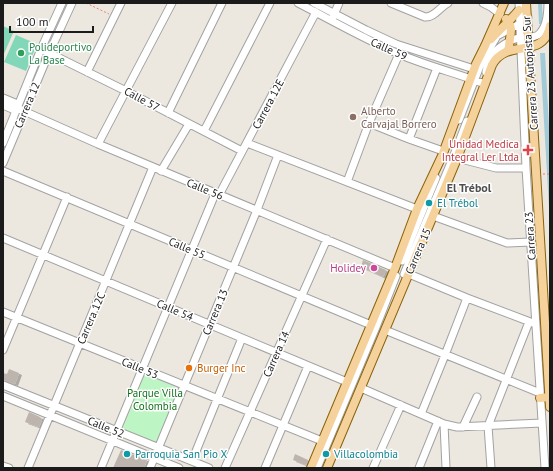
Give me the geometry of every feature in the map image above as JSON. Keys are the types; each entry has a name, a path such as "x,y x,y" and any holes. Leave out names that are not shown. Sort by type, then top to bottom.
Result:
{"main road":[{"path":"485,46 504,3"},
{"name":"Carrera 23 Autopista Sur","path":"526,3 524,37 550,407"},
{"path":"519,6 510,25 509,48 507,51 535,46 541,43 547,35 550,26"},
{"path":"500,14 510,25"},
{"path":"485,46 497,32 510,25"},
{"name":"Carrera 15","path":"328,468 457,158 478,81 474,69 485,46"},
{"name":"Carrera 15","path":"311,468 395,268 416,209 443,151 478,81 500,54 507,51"},
{"path":"540,395 549,397"}],"street":[{"name":"Carrera 12","path":"3,143 16,105 62,3"},
{"name":"Carrera 12","path":"3,163 49,52 72,3"},
{"path":"87,72 121,3"},
{"path":"98,144 172,3"},
{"path":"168,113 222,3"},
{"path":"204,131 270,3"},
{"name":"Calle 59","path":"298,3 316,12 333,17 396,44 474,69"},
{"name":"Calle 59","path":"314,3 333,17 396,53 478,81"},
{"path":"333,17 339,3"},
{"path":"391,3 402,5 429,18 434,15 443,4"},
{"path":"486,3 500,14"},
{"path":"524,22 530,8 530,3"},
{"path":"317,468 376,326 421,212 478,81 491,57 509,41 524,37 534,37 544,29 547,19 548,3"},
{"path":"519,6 524,22"},
{"name":"Carrera 12E","path":"100,468 217,194 247,143 316,12"},
{"path":"323,468 452,160 487,53 497,36 510,25 524,22"},
{"path":"347,182 396,53 396,44"},
{"name":"Carrera 23","path":"525,48 526,168 531,242 532,323 540,395 545,468"},
{"name":"Calle 57","path":"41,49 242,151"},
{"path":"409,139 437,68"},
{"name":"Calle 56","path":"3,98 25,111 98,144 395,268"},
{"name":"Calle 56","path":"3,105 12,109 16,105"},
{"path":"370,123 443,151"},
{"path":"162,171 189,124"},
{"path":"247,143 416,209"},
{"name":"Carrera 13","path":"150,468 234,267 278,155"},
{"path":"457,158 496,168 526,168"},
{"name":"Carrera 12C","path":"28,468 153,167"},
{"name":"Calle 55","path":"3,171 371,325"},
{"path":"3,350 67,197"},
{"path":"433,216 507,243 531,242"},
{"name":"Calle 54","path":"3,238 347,382"},
{"name":"Carrera 14","path":"225,468 327,239"},
{"path":"409,274 532,323 488,426 491,468"},
{"path":"421,414 467,298"},
{"name":"Calle 53","path":"3,312 322,441"},
{"path":"385,330 507,379 540,395"},
{"path":"192,461 242,338"},
{"path":"265,468 308,366"},
{"name":"Calle 52","path":"3,385 209,468"},
{"path":"361,388 441,423 458,427 542,423"},
{"name":"Calle 52","path":"3,396 179,468"},
{"path":"463,427 476,397"},
{"path":"374,468 401,405"},
{"path":"419,468 441,423"},
{"path":"441,423 446,468"},
{"path":"3,466 9,468"}],"path":[{"path":"86,3 114,17"},
{"path":"544,174 550,174"}],"green space":[{"path":"3,26 14,31 3,56"},
{"name":"Polideportivo La Base","path":"16,35 37,44 26,71 4,62"},
{"name":"Parque Villa Colombia","path":"144,373 180,389 157,444 122,430"}],"water":[{"path":"538,3 542,3 543,24 539,24"},
{"path":"540,53 545,53 550,145 550,225"}],"building":[{"name":"Holidey","path":"363,260 386,270 383,277 361,267"},
{"path":"9,369 19,373 15,384 3,380 3,373 7,374"},
{"path":"29,412 40,417 42,420 39,427 25,422"},
{"name":"Parroquia San Pio X","path":"121,450 147,460 144,468 113,468"},
{"path":"295,454 308,460 306,465 293,460"}],"place":[{"name":"Polideportivo La Base","path":"21,53"},
{"name":"Alberto Carvajal Borrero","path":"353,117"},
{"name":"Unidad Medica Integral Ler Ltda","path":"528,150"},
{"name":"El Trébol","path":"429,203"},
{"name":"Holidey","path":"374,268"},
{"name":"Burger Inc","path":"189,368"},
{"name":"Parroquia San Pio X","path":"127,454"},
{"name":"Villacolombia","path":"326,454"}],"district":[{"name":"El Trébol","path":"469,188"}]}
